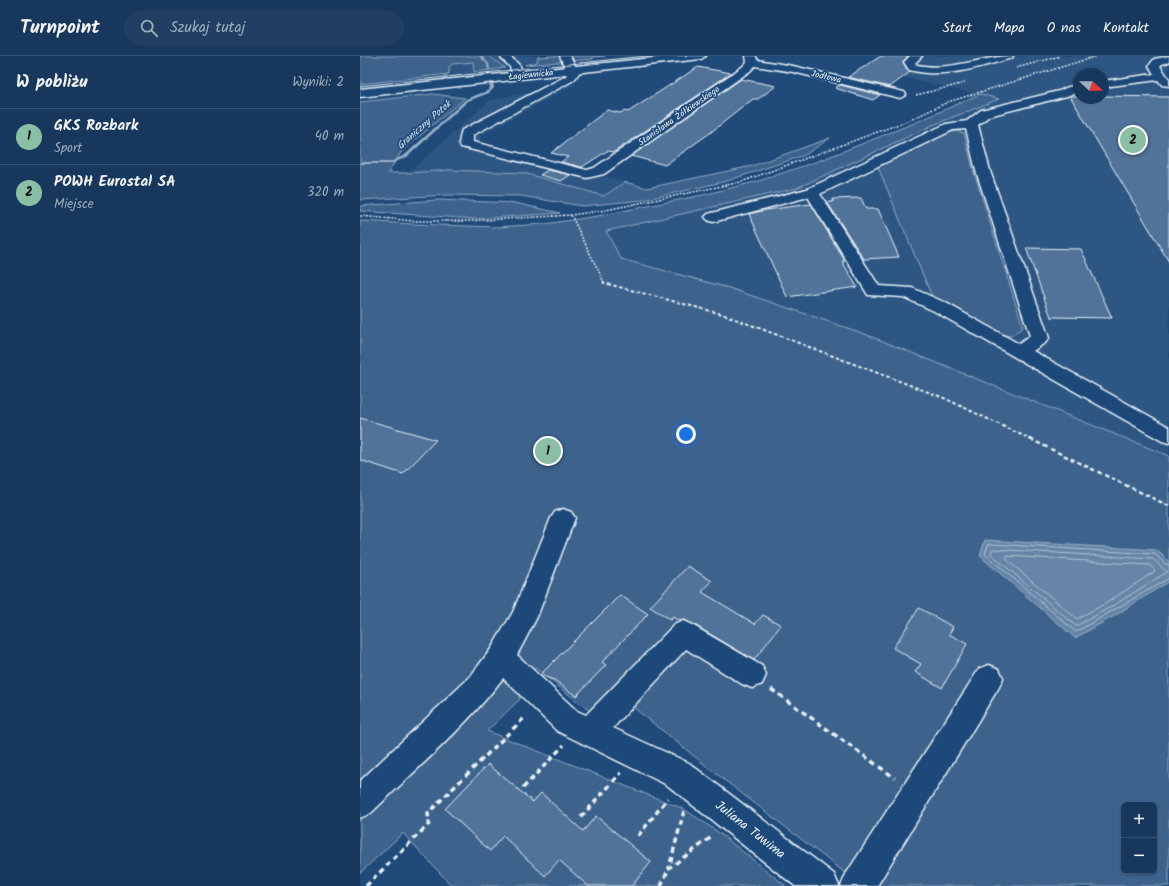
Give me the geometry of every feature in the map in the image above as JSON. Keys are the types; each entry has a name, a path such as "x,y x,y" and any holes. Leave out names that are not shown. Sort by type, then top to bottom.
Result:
{"main road":[{"name":"Łagiewnicka","path":"360,93 517,74 569,64 670,56"},
{"name":"Łagiewnicka","path":"569,64 702,56"},
{"path":"917,56 909,62 913,68 938,72 966,68 1008,56"},
{"path":"506,58 515,66 517,74"},
{"name":"Stanisława Żółkiewskiego","path":"569,64 573,73 570,78 467,133 466,144 587,174 599,171 746,69 751,59"},
{"name":"Jodłowa","path":"751,59 900,94"},
{"path":"1169,59 1158,61 1154,66 1169,86"},
{"name":"Łagiewnicka","path":"360,89 517,74"},
{"path":"1109,83 1160,76"},
{"path":"713,217 812,192 950,127 971,124 985,113 1063,94 1073,89"},
{"path":"971,124 983,171 1040,338 1019,352"},
{"path":"812,192 874,291 906,292 940,307 1169,436"},
{"path":"360,802 429,737 480,686 501,658 524,618 563,518"},
{"path":"586,730 683,633 752,675"},
{"name":"Juliana Tuwima","path":"501,658 567,721 684,779 822,886"},
{"path":"858,886 989,678"}],"path":[{"path":"360,216 414,221 468,221 571,215 606,210 741,182 910,120 948,102 1097,56"},
{"path":"571,215 604,283 722,314 944,398 1169,506"},
{"path":"752,675 898,780 915,795"},
{"path":"366,886 429,824 428,813 543,699"},
{"path":"523,788 586,730"},
{"path":"581,817 637,755"},
{"path":"638,836 684,779"},
{"path":"661,886 669,868 684,809 684,779"},
{"path":"669,868 718,832 749,830"}],"shaded area":[{"path":"360,56 489,56 505,68 474,72 473,62 452,64 449,67 449,74 360,84"},
{"path":"489,56 554,56 539,57 538,62 505,68"},
{"path":"605,56 593,57 593,59 525,65 537,62 538,57"},
{"path":"892,56 1169,56 1169,456 865,334 729,288 621,259 606,231 797,188 933,125 998,99 877,71"},
{"path":"473,62 474,76 464,77 463,73 449,74 449,67 452,64"},
{"path":"575,84 481,135 480,142 625,182 604,196 524,173 449,170 408,173 490,100"},
{"path":"433,94 465,98 402,151 388,173 449,170 524,173 604,196 625,182 647,188 752,166 830,138 805,155 727,181 643,200 582,206 521,196 446,195 360,200 360,102"},
{"path":"980,94 999,99 933,125 797,188 606,231 621,259 729,288 865,334 1169,456 1169,886 862,886 714,772 628,703 591,712 535,668 515,686 520,699 487,731 684,809 718,832 786,886 452,886 403,833 360,873 360,221 495,227 545,224 598,216 703,195 759,181 821,160 917,122"},
{"path":"957,131 964,133 973,169 1023,327 1011,336 1001,335 932,297 878,167 949,133"},
{"path":"437,200 515,203 560,213 475,219 360,211 360,206"}],"water":[{"path":"985,540 1157,550 1169,562 1169,581 1116,615 1075,638 980,556"}],"building":[{"path":"881,56 908,56 903,62 910,72 890,87 848,77"},
{"path":"698,67 731,73 614,152 607,151 582,167 561,162 568,157 551,153 607,110 620,113 624,111 628,112"},
{"path":"741,79 776,86 758,99 753,99 710,133 665,165 631,156"},
{"path":"840,85 880,95 873,100 835,88"},
{"path":"1109,96 1169,97 1169,262 1075,104 1109,104"},
{"path":"548,170 570,175 561,181 540,175"},
{"path":"861,198 866,209 878,209 899,257 864,259 827,202 833,202 832,199"},
{"path":"811,204 845,261 842,261 857,287 787,297 749,214 766,210"},
{"path":"1026,248 1081,249 1112,318 1051,317"},
{"path":"360,418 436,440 403,474 360,460"},
{"path":"688,566 712,581 702,592 755,624 763,615 781,625 754,660 693,624 684,620 679,621 673,617 670,620 650,607"},
{"path":"620,595 648,614 602,662 606,665 576,696 554,680 540,675"},
{"path":"919,608 953,627 949,634 967,644 942,688 915,672 921,664 893,648"},
{"path":"488,764 533,802 541,793 583,831 596,816 651,862 632,886 588,886 559,860 545,876 503,836 490,851 445,809"}],"waterway":[{"name":"Graniczny Potok","path":"480,56 488,64 489,69"},
{"name":"Graniczny Potok","path":"360,163 391,163 406,156 467,100 488,92 492,88 491,83"}],"tram line":[{"path":"360,86 646,56"}],"place":[{"name":"POWH Eurostal SA","path":"1133,140"},
{"name":"GKS Rozbark","path":"548,451"}]}
